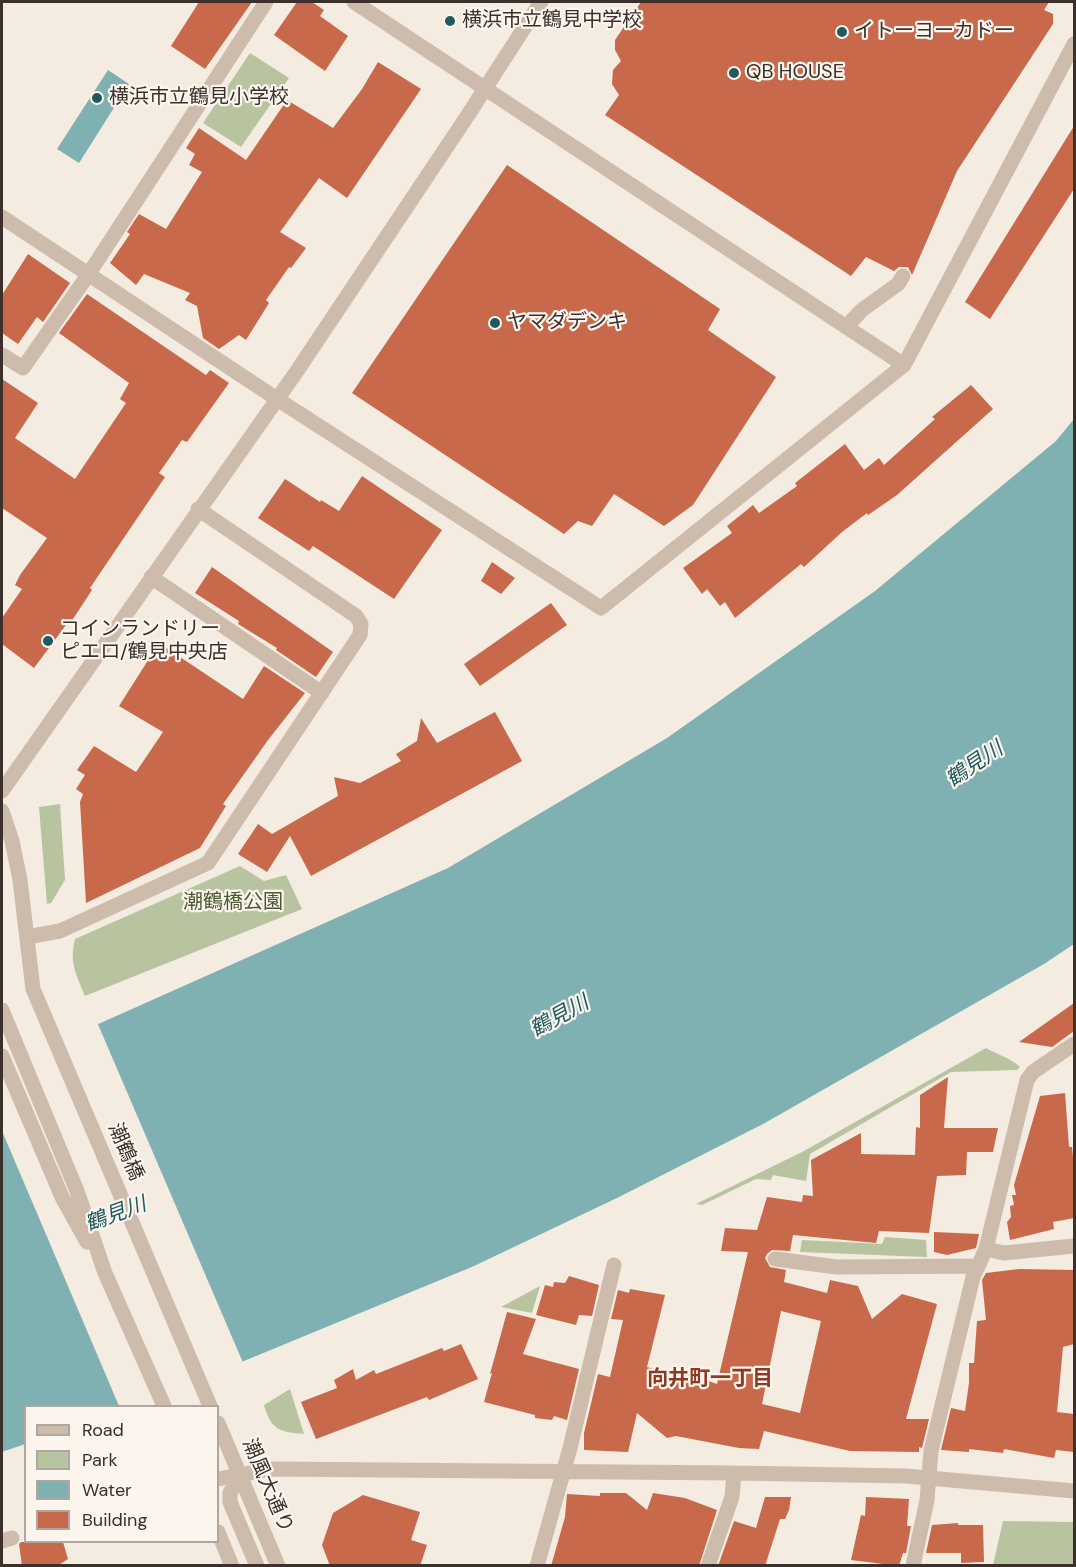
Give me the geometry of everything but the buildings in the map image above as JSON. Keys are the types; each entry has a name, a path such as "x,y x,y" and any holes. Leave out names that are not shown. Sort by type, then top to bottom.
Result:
{"street":[{"path":"2,355 22,369 88,275 266,2"},
{"path":"354,2 904,365"},
{"path":"2,790 277,399 541,2"},
{"path":"2,217 277,399 601,608 904,365 1074,44"},
{"path":"846,327 862,310 898,285 903,276"},
{"path":"27,937 60,931 208,863 360,635 361,624 356,616 198,509"},
{"path":"151,577 322,693"},
{"name":"潮鶴橋","path":"2,811 12,841 20,880 33,989 209,1405"},
{"path":"2,1010 77,1191 105,1273 163,1405"},
{"path":"914,1566 923,1520 931,1451 973,1277 986,1249 1027,1080 1033,1072 1074,1044"},
{"path":"2,1056 62,1197 105,1273"},
{"path":"986,1249 1004,1253 1074,1246"},
{"path":"775,1259 837,1267 977,1266"},
{"path":"537,1566 614,1265"},
{"name":"潮風大通り","path":"219,1425 278,1566"},
{"path":"219,1479 271,1469 734,1473 929,1478 1074,1491"},
{"path":"708,1566 732,1497 734,1473"},
{"path":"240,1475 230,1493 230,1502 257,1566"},
{"path":"219,1534 232,1566"}],"green space":[{"path":"250,53 289,78 241,147 203,123"},
{"path":"60,804 65,880 51,903 47,904 39,807"},
{"name":"潮鶴橋公園","path":"240,866 264,881 286,875 302,909 85,996 73,962 75,939"},
{"path":"986,1048 1008,1058 1020,1067 1017,1070 951,1072 810,1154 806,1181 773,1175 771,1180 756,1179 702,1205 696,1204 804,1151"},
{"path":"885,1237 926,1240 927,1257 800,1252 802,1240 882,1244"},
{"path":"540,1286 532,1313 501,1307"},
{"path":"290,1389 304,1434 283,1431 273,1425 264,1405"},
{"path":"1003,1521 1074,1522 1074,1565 993,1565"}],"water":[{"path":"108,70 129,84 79,163 57,149"},
{"name":"鶴見川","path":"1074,419 1074,944 1044,964 763,1124 619,1197 474,1266 137,1405 24,1405 24,1444 2,1452 2,1067 448,868 667,738 875,591 1056,441"}],"pier":[{"path":"97,1022 244,1365 145,1405 119,1405 2,1131 2,1064"}],"place":[{"name":"横浜市立鶴見中学校","path":"450,21"},
{"name":"イトーヨーカドー","path":"842,32"},
{"name":"QB HOUSE","path":"734,73"},
{"name":"横浜市立鶴見小学校","path":"97,98"},
{"name":"ヤマダデンキ","path":"495,323"},
{"name":"コインランドリー ピエロ/鶴見中央店","path":"48,641"}],"district":[{"name":"向井町一丁目","path":"710,1379"}]}
